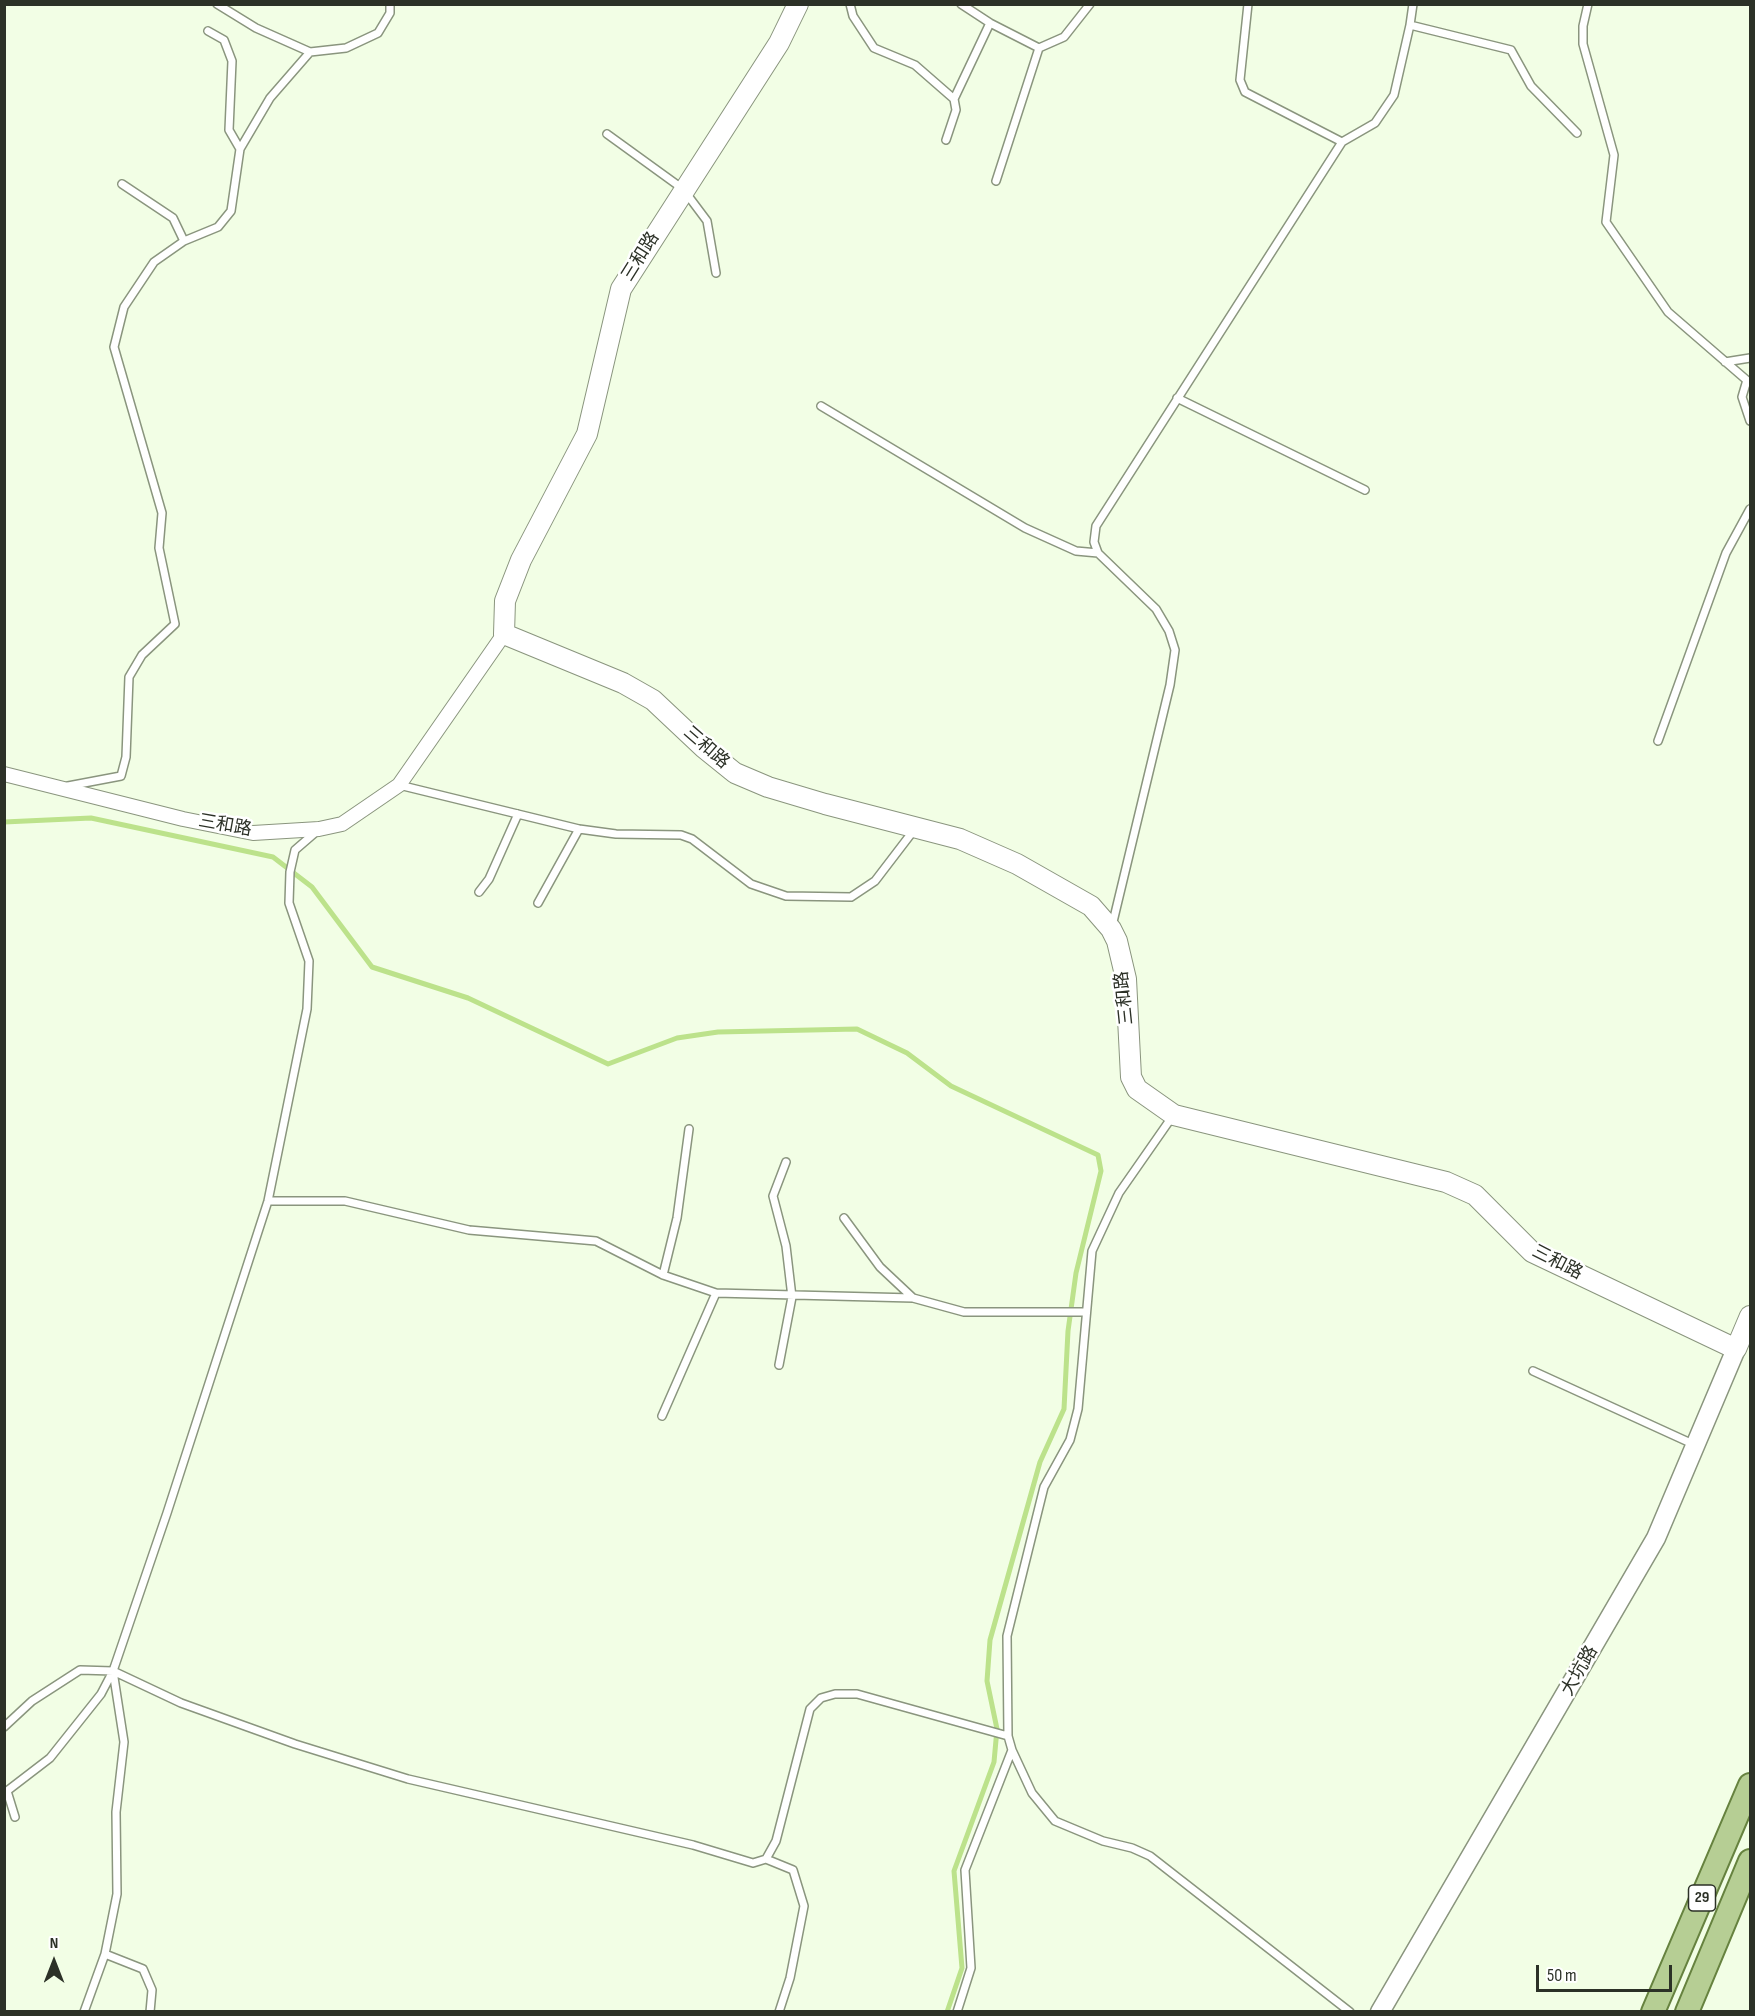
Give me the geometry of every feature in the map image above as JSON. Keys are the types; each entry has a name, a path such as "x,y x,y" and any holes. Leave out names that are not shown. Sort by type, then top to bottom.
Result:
{"main road":[{"name":"三和路","path":"798,4 779,43 683,189 621,290 587,434 521,560 505,601 504,634 623,683 653,700 704,748 735,773 825,804 960,839 1017,864 1090,906 1111,929 1126,979 1131,1077 1137,1089 1174,1115 1446,1182 1475,1195 1532,1252 1736,1349"},
{"name":"大坑路","path":"1736,1349 1750,1316"},
{"name":"29","path":"1653,2012 1750,1785"},
{"name":"29","path":"1686,2012 1750,1861"}],"street":[{"name":"三和路","path":"4,774 54,788 253,833 319,829 342,824 399,784 504,634"},
{"name":"大坑路","path":"1380,2012 1656,1538 1736,1349"}],"lane":[{"path":"217,4 256,28 310,52 346,48 378,33 390,13 390,4"},
{"path":"850,4 853,16 874,48 915,65 954,99"},
{"path":"961,4 990,23 1039,48"},
{"path":"996,181 1039,48 1064,37 1090,4"},
{"path":"1248,4 1240,80 1245,92 1342,142"},
{"path":"1111,929 1170,685 1175,650 1169,631 1156,609 1098,553 1094,542 1096,526 1342,142 1375,123 1394,95 1413,4"},
{"path":"1588,4 1582,26 1583,44 1614,155 1606,222 1668,312 1749,382 1742,397 1750,421"},
{"path":"946,140 956,110 954,99 990,23"},
{"path":"1410,25 1511,50 1531,86 1577,133"},
{"path":"208,31 224,40 232,61 229,130 240,149"},
{"path":"54,788 100,782 121,776 126,757 129,677 142,655 175,624 159,548 162,513 114,347 123,307 154,262 184,241 218,227 231,211 240,149 270,98 310,52"},
{"path":"607,134 683,189 707,221 716,273"},
{"path":"122,184 173,218 184,241"},
{"path":"1725,362 1750,358"},
{"path":"1177,398 1365,490"},
{"path":"821,406 1025,528 1076,551 1098,553"},
{"path":"1658,741 1726,554 1750,509"},
{"path":"399,784 579,829 616,834 681,835 692,839 751,884 786,896 822,899 851,897 875,880 916,828"},
{"path":"479,892 489,879 518,814"},
{"path":"15,1816 7,1791 50,1758 101,1694 113,1671 168,1513 268,1201 307,1009 309,961 289,903 290,872 295,850 319,829"},
{"path":"538,903 579,829"},
{"path":"1174,1115 1119,1193 1092,1251 1078,1408 1070,1440 1044,1487 1007,1636 1008,1736 1032,1793 1055,1821 1102,1841 1132,1848 1150,1856 1350,2012"},
{"path":"663,1275 677,1218 689,1130"},
{"path":"779,1365 792,1297 786,1246 773,1204 773,1196 786,1162"},
{"path":"268,1201 345,1201 469,1230 596,1242 663,1275 716,1293 792,1297 913,1298 964,1312 1085,1312"},
{"path":"844,1218 879,1267 913,1298"},
{"path":"662,1416 716,1293"},
{"path":"1533,1371 1695,1445"},
{"path":"4,1727 32,1701 80,1670 113,1671 181,1703 274,1737 408,1779 693,1845 753,1863 766,1858 776,1841 810,1709 821,1698 835,1694 856,1694 1008,1736"},
{"path":"84,2012 105,1954 117,1894 116,1812 124,1742 113,1671"},
{"path":"957,2012 971,1968 965,1870 1012,1749"},
{"path":"766,1858 793,1870 804,1906 790,1978 779,2012"},
{"path":"105,1954 142,1969 152,1990 150,2012"}],"waterway":[{"path":"4,822 91,818 273,857 312,887 372,967 468,998 608,1064 677,1038 718,1032 857,1029 907,1053 951,1086 1098,1155 1101,1171 1076,1273 1068,1331 1064,1409 1040,1462 990,1640 987,1681 997,1729 994,1762 954,1871 962,1968 947,2012"}]}
